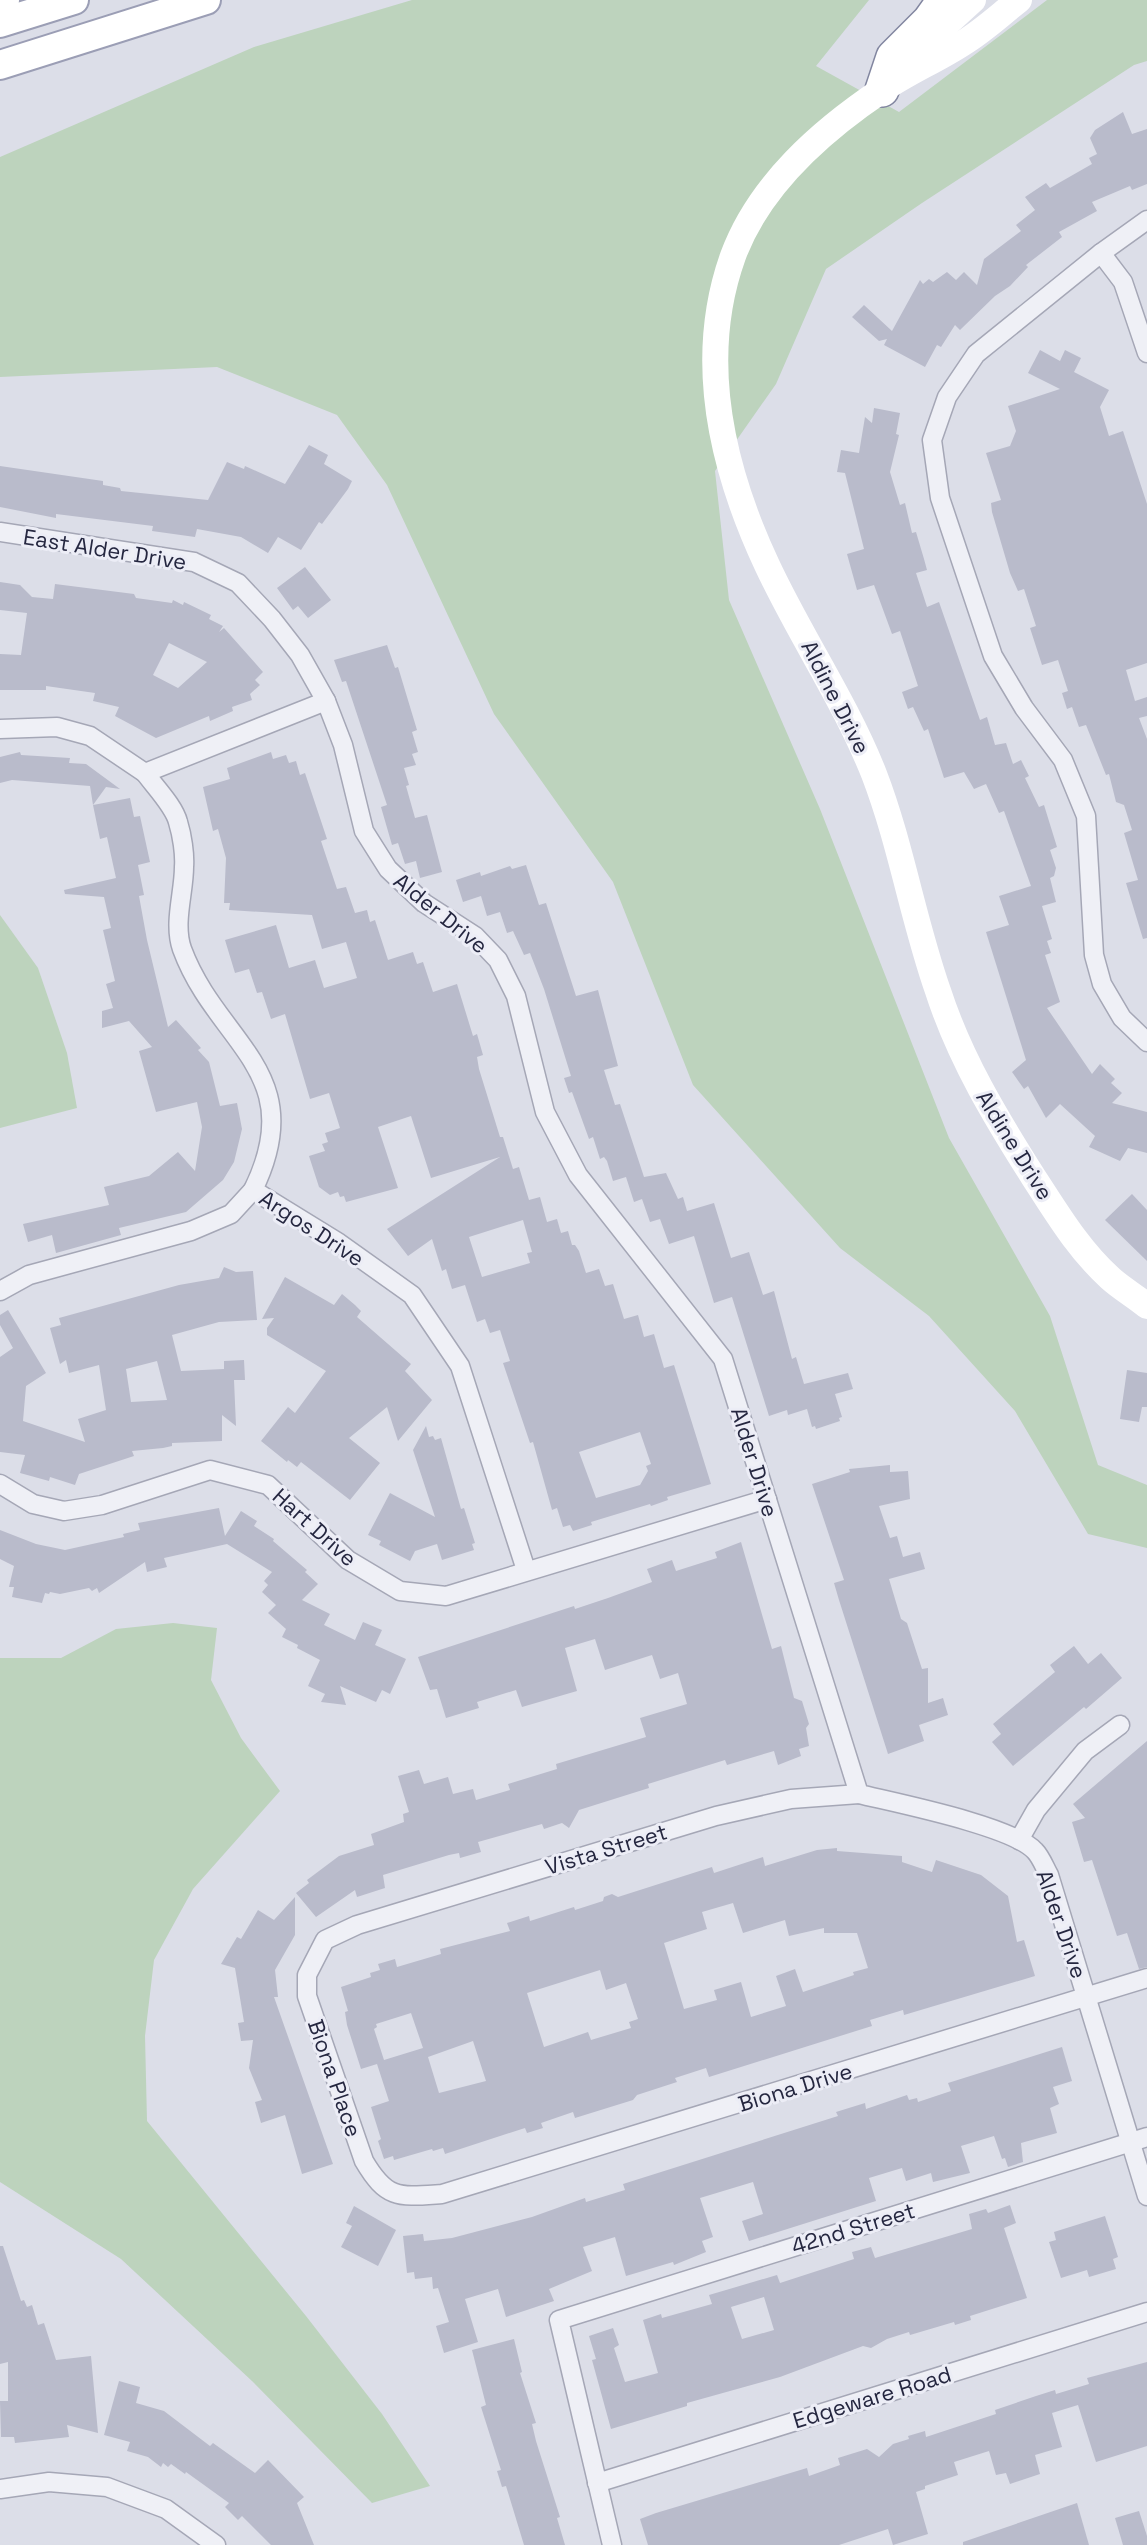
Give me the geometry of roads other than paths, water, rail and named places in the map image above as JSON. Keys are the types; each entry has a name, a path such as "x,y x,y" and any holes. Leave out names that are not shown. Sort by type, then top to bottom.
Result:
{"highway":[{"path":"882,90 893,57 929,21 944,0"}],"main road":[{"path":"0,2 5,0"},
{"path":"0,23 74,0"},
{"path":"0,65 206,0"},
{"name":"Aldine Drive","path":"882,90 934,34 973,0"},
{"name":"Aldine Drive","path":"1019,0 967,41 882,90 805,150 759,202 733,254 717,312 714,382 723,440 740,502 768,568 852,720 876,780 937,990 958,1047 991,1110 1072,1236 1110,1278 1147,1306"}],"street":[{"path":"1147,220 1101,253 976,354 947,397 932,440 940,498 993,656 1024,708 1063,760 1086,816 1094,955 1102,984 1122,1018 1147,1042"},
{"path":"1101,253 1123,282 1147,353"},
{"name":"East Alder Drive","path":"0,532 194,562 238,583 272,619 293,646 326,701"},
{"path":"0,729 57,727 90,736 145,773 326,701"},
{"name":"Alder Drive","path":"326,701 343,745 364,831 388,869 424,903 475,936 498,960 516,996 544,1112 578,1175 723,1359 859,1794 966,1820 1019,1840 1035,1851 1049,1875 1087,1998 1139,2139 1147,2196"},
{"name":"Argos Drive","path":"145,773 178,820 184,866 178,921 181,946 198,984 253,1058 266,1087 273,1119 264,1167 253,1190 339,1243 412,1295 460,1366 526,1570"},
{"path":"0,1291 29,1275 191,1231 231,1214 253,1190"},
{"name":"Hart Drive","path":"0,1484 33,1504 64,1511 102,1505 210,1470 268,1485 348,1560 400,1591 446,1596 767,1499"},
{"path":"1019,1840 1036,1810 1085,1751 1120,1725"},
{"name":"Vista Street","path":"357,1925 716,1816 791,1799 859,1794"},
{"name":"Biona Place","path":"357,1925 325,1940 307,1975 307,1996 364,2161 376,2183 401,2197 441,2194"},
{"name":"Biona Drive","path":"441,2194 1147,1978"},
{"name":"42nd Street","path":"597,2483 559,2320 1139,2139"},
{"name":"Edgeware Road","path":"597,2483 1147,2312"},
{"path":"0,2490 48,2482 107,2487 166,2509 216,2545"},
{"path":"597,2483 612,2545"}]}
